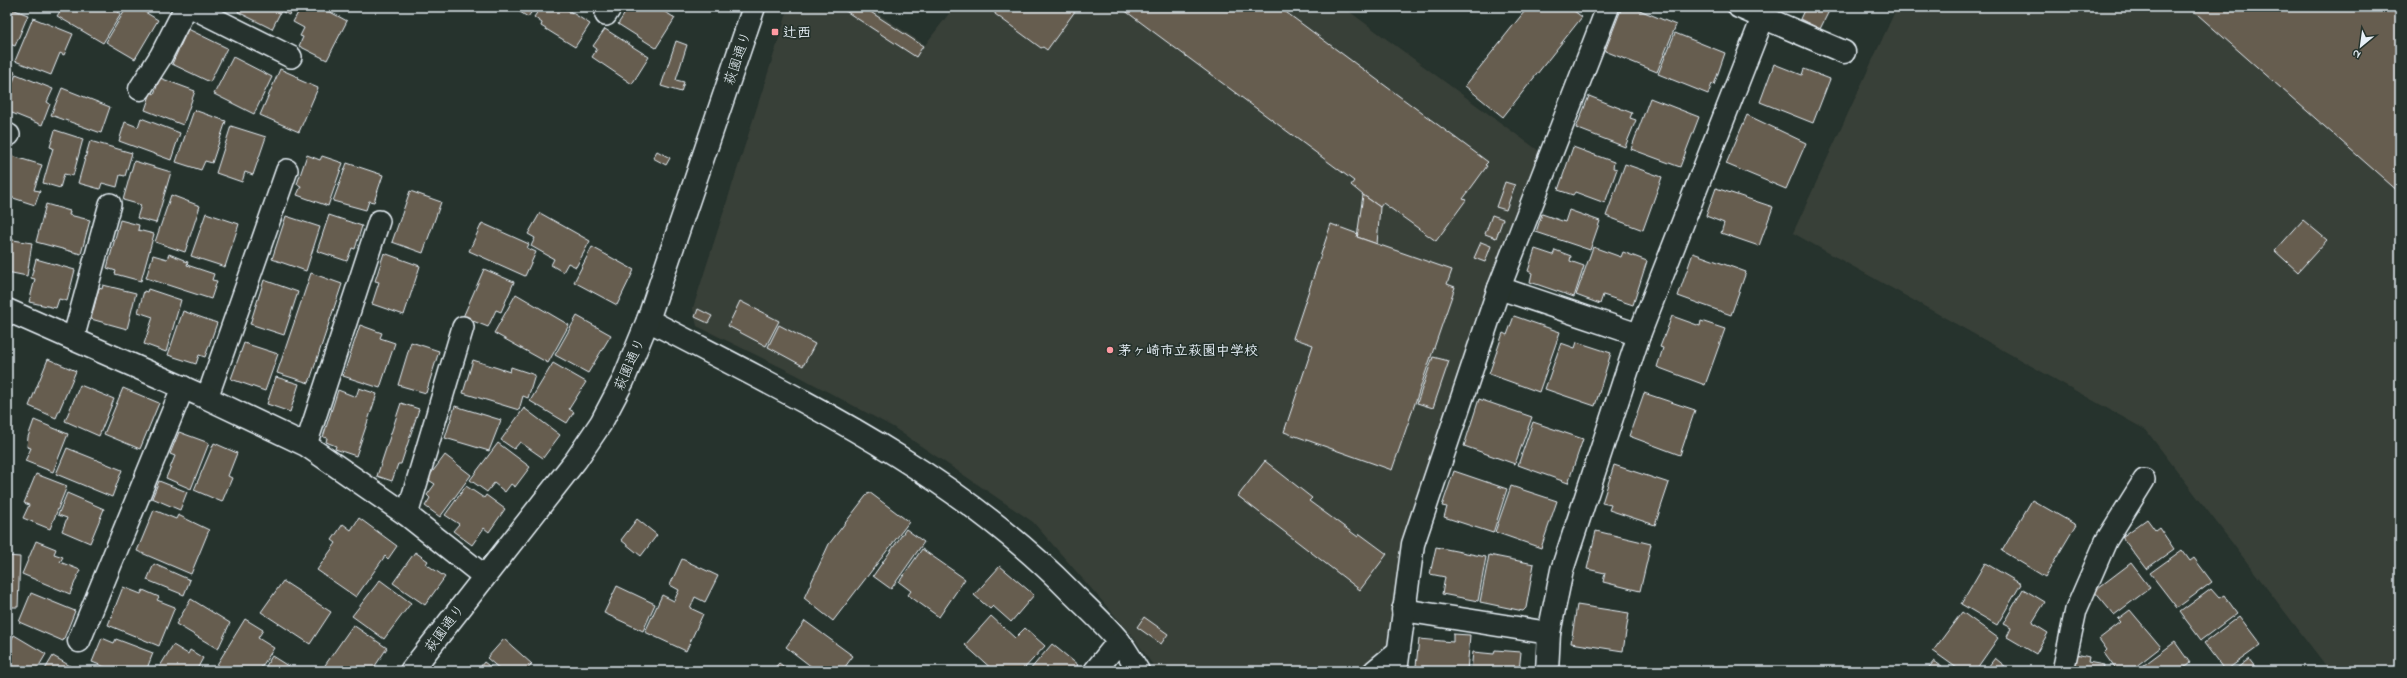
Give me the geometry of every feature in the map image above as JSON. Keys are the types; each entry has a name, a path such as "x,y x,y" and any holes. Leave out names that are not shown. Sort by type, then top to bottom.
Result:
{"street":[{"path":"140,89 161,56 186,7"},
{"name":"萩園通り","path":"411,671 576,460 601,423 623,381 648,320 754,7"},
{"path":"1397,661 1413,544 1499,288 1608,7"},
{"path":"1739,7 1765,12 1844,52"},
{"path":"1547,671 1549,633 1562,570 1639,335 1765,12"},
{"path":"1499,288 1639,335"},
{"path":"7,310 208,398 306,445 407,515 484,576"},
{"path":"648,320 866,435 938,481 1004,528 1050,570 1119,641 1138,671"},
{"path":"79,641 183,387"},
{"path":"1403,610 1549,633"},
{"path":"1095,671 1119,641"}],"lane":[{"path":"191,7 291,57"},
{"path":"208,398 287,170"},
{"path":"73,339 110,204"},
{"path":"306,445 379,221"},
{"path":"407,515 463,327"},
{"path":"2063,671 2076,610 2106,541 2144,480"},
{"path":"1374,671 1397,661"}],"shaded area":[{"name":"茅ヶ崎市立萩園中学校","path":"789,7 868,7 925,45 954,7 1343,7 1543,154 1388,658 1371,671 1157,671 1131,634 1033,522 893,427 795,374 697,326 693,308"},
{"path":"1897,7 2400,7 2400,657 2388,671 2330,671 2146,430 1793,233"}],"building":[{"path":"7,7 28,15 15,46 7,43"},
{"path":"63,7 109,7 121,14 103,43 57,16"},
{"path":"127,7 148,7 145,12 158,20 135,59 106,42"},
{"path":"240,7 292,7 289,15 281,11 272,29 238,12"},
{"path":"301,7 321,7 347,21 327,60 299,46 303,37 300,36 304,28 293,22"},
{"path":"512,7 535,7 528,17"},
{"path":"541,7 563,7 590,24 575,47 541,26 542,23 534,17"},
{"path":"629,7 657,7 675,18 656,48 618,24"},
{"path":"863,7 923,46 916,57 841,8"},
{"path":"996,7 1078,7 1047,50 1043,47 1041,48 995,14"},
{"path":"1120,7 1279,7 1488,162 1485,165 1487,166 1463,199 1466,200 1436,241 1383,203 1380,207 1363,195 1351,185 1354,181"},
{"path":"1528,7 1569,7 1582,17 1503,117 1465,86"},
{"path":"1622,7 1632,7 1676,25 1657,72 1605,51"},
{"path":"1804,7 1831,7 1820,29 1800,19 1805,8"},
{"path":"2189,7 2400,7 2400,193"},
{"path":"33,18 73,34 64,55 60,53 51,75 15,61"},
{"path":"188,29 227,48 210,82 172,64"},
{"path":"605,29 649,57 632,84 592,57 597,49 593,46"},
{"path":"1675,33 1725,53 1714,85 1712,84 1708,94 1658,74"},
{"path":"676,41 687,45 676,80 684,82 681,92 661,86"},
{"path":"233,57 272,77 254,114 214,94"},
{"path":"1774,64 1802,75 1804,69 1830,79 1813,123 1760,102"},
{"path":"7,69 15,72 7,92"},
{"path":"280,69 298,77 297,79 318,88 299,132 260,115"},
{"path":"16,74 53,89 47,102 50,104 42,125 7,111 7,98"},
{"path":"160,78 195,91 183,125 145,110 151,92 154,94"},
{"path":"62,88 110,107 101,133 51,115"},
{"path":"1589,96 1632,113 1630,118 1636,120 1625,147 1576,128"},
{"path":"1650,98 1699,117 1680,167 1631,149"},
{"path":"194,110 226,121 212,163 205,161 201,170 176,162"},
{"path":"1747,115 1806,143 1786,189 1726,164"},
{"path":"141,118 180,133 171,160 119,141 125,122 138,127"},
{"path":"231,126 266,137 253,175 245,172 242,182 216,173"},
{"path":"55,130 83,139 73,176 64,174 60,188 43,183 53,148 50,147"},
{"path":"90,141 132,153 125,176 120,175 117,187 102,183 100,189 78,183"},
{"path":"1573,147 1614,162 1613,168 1617,169 1605,203 1575,192 1573,195 1558,190"},
{"path":"657,151 670,158 666,165 653,158"},
{"path":"307,155 320,160 322,156 343,163 328,206 297,195 301,186 297,184"},
{"path":"12,156 42,165 34,190 40,191 35,205 7,196 7,166 9,167"},
{"path":"134,161 171,172 156,223 137,218 141,205 123,200"},
{"path":"347,163 383,175 374,202 369,201 366,210 333,201"},
{"path":"1625,164 1662,177 1643,230 1606,216"},
{"path":"1505,182 1515,185 1506,210 1496,207"},
{"path":"1716,188 1773,207 1759,246 1721,233 1724,223 1706,216"},
{"path":"410,191 441,202 423,253 392,242"},
{"path":"171,195 200,206 185,252 155,242"},
{"path":"1363,195 1380,207 1377,244 1357,237"},
{"path":"46,204 70,211 69,215 90,220 81,254 36,242"},
{"path":"1569,210 1600,221 1590,250 1536,232 1542,214 1565,222"},
{"path":"206,213 239,224 225,267 191,256"},
{"path":"540,213 590,241 576,267 568,263 563,272 551,265 554,259 531,246 535,238 528,234"},
{"path":"329,215 362,226 355,249 352,248 347,261 317,251"},
{"path":"1492,215 1503,219 1496,238 1485,234"},
{"path":"286,216 320,227 306,271 272,259"},
{"path":"120,220 139,225 138,230 154,234 141,281 115,274 116,271 107,268"},
{"path":"2303,220 2327,240 2298,272 2275,251"},
{"path":"482,223 529,244 527,248 536,252 525,276 469,251"},
{"path":"1331,224 1358,234 1357,237 1452,270 1447,284 1455,287 1392,470 1284,432 1313,345 1293,338"},
{"path":"7,239 32,243 27,276 7,272"},
{"path":"1481,242 1491,246 1485,262 1474,258"},
{"path":"592,247 634,270 617,305 574,282"},
{"path":"1593,247 1621,257 1623,252 1647,261 1633,305 1603,295 1600,304 1576,295"},
{"path":"1535,249 1553,255 1555,250 1571,256 1570,261 1584,266 1574,297 1530,282 1532,273 1528,271"},
{"path":"384,253 420,266 404,315 372,304 379,282 375,281"},
{"path":"1693,253 1746,272 1731,315 1678,296"},
{"path":"169,254 188,262 187,265 214,274 212,280 217,281 211,299 146,278 153,255 167,259"},
{"path":"36,259 75,270 67,301 59,299 56,308 29,302 35,279 31,278"},
{"path":"484,269 514,282 501,312 496,310 488,327 463,317"},
{"path":"311,273 342,284 309,383 277,373"},
{"path":"264,280 298,292 284,335 250,324"},
{"path":"103,285 136,293 127,329 91,319 99,288 102,289"},
{"path":"148,289 181,300 166,352 144,344 153,317 138,312 144,291 147,292"},
{"path":"516,294 569,325 548,363 494,333"},
{"path":"740,301 779,321 766,346 728,326"},
{"path":"698,309 712,316 708,323 695,317"},
{"path":"183,311 217,323 205,357 199,355 196,364 168,355"},
{"path":"577,316 611,335 588,373 555,355"},
{"path":"1514,316 1560,332 1539,392 1489,374 1503,333 1507,335"},
{"path":"1672,316 1700,326 1701,321 1725,329 1705,385 1657,367 1663,348 1660,347"},
{"path":"360,325 382,333 380,338 395,343 380,388 343,376"},
{"path":"779,325 815,344 803,366 768,347"},
{"path":"411,342 439,351 426,393 398,385"},
{"path":"1577,342 1611,353 1595,406 1545,389 1561,343 1575,348"},
{"path":"244,343 278,354 265,391 231,379"},
{"path":"1433,357 1449,361 1433,408 1417,403"},
{"path":"48,359 76,371 56,418 29,406"},
{"path":"473,360 510,372 511,367 535,375 528,398 523,396 519,410 463,393"},
{"path":"553,363 586,382 569,409 574,412 567,423 530,401"},
{"path":"276,377 299,384 290,412 267,404"},
{"path":"80,385 114,399 99,436 65,421"},
{"path":"123,388 159,403 140,449 104,434"},
{"path":"359,388 377,394 356,456 335,449 336,446 326,442 327,438 323,437 338,390 356,397"},
{"path":"1644,393 1695,410 1680,455 1629,436"},
{"path":"1479,399 1532,417 1515,464 1464,446"},
{"path":"401,403 419,409 401,464 398,464 392,481 377,476"},
{"path":"455,406 501,420 489,451 445,438"},
{"path":"524,408 560,435 543,458 520,442 514,449 501,440"},
{"path":"34,420 68,434 53,472 25,461 31,448 27,447 28,437"},
{"path":"1533,422 1583,439 1568,483 1518,465"},
{"path":"179,432 209,443 191,489 166,478 175,456 170,454"},
{"path":"214,443 237,453 228,476 232,478 222,502 194,490"},
{"path":"498,443 530,467 515,487 511,484 505,492 494,483 487,492 470,480"},
{"path":"67,448 122,470 112,497 56,474"},
{"path":"445,455 471,475 440,517 425,506 430,498 427,495 435,484 427,479"},
{"path":"1265,461 1312,498 1309,501 1358,537 1360,534 1387,554 1360,590 1238,496"},
{"path":"1614,465 1669,483 1655,525 1609,510 1611,505 1602,503"},
{"path":"1454,471 1507,489 1493,533 1444,517 1447,507 1442,506"},
{"path":"36,474 67,486 50,529 23,518 29,505 24,503"},
{"path":"159,481 187,492 180,510 152,498"},
{"path":"466,486 484,498 486,495 505,509 489,532 484,528 472,545 453,531 459,524 445,515"},
{"path":"1511,486 1557,501 1541,548 1495,532"},
{"path":"869,492 909,522 833,621 804,598 829,544"},
{"path":"67,493 104,509 90,543 62,531 67,518 58,515"},
{"path":"2032,500 2076,525 2045,577 2002,551"},
{"path":"154,510 176,519 178,515 209,530 191,574 137,551"},
{"path":"359,518 397,546 388,559 385,556 356,597 317,570 336,543 332,540 343,524 351,530"},
{"path":"637,519 657,535 641,556 621,540"},
{"path":"2147,519 2155,530 2159,527 2174,549 2146,569 2122,537"},
{"path":"906,529 924,542 891,589 873,576"},
{"path":"1596,531 1651,544 1640,591 1603,582 1605,573 1587,569"},
{"path":"36,541 56,549 54,554 63,557 60,562 80,570 70,594 22,574"},
{"path":"1436,547 1486,557 1478,601 1442,594 1445,577 1430,574"},
{"path":"922,549 965,579 939,617 908,595 911,591 899,582"},
{"path":"2182,550 2190,561 2194,558 2212,582 2177,608 2150,573"},
{"path":"415,552 428,561 426,564 445,577 425,605 393,583"},
{"path":"1489,555 1534,564 1526,608 1523,611 1480,602"},
{"path":"7,556 20,557 18,607 7,607"},
{"path":"682,559 718,576 705,602 695,597 690,608 703,614 686,651 645,632 662,595 674,601 679,590 670,585"},
{"path":"1985,563 2021,584 1997,625 1961,604"},
{"path":"2131,563 2150,588 2114,615 2094,591"},
{"path":"154,564 190,580 184,595 147,580"},
{"path":"1000,566 1034,595 1011,622 993,606 990,609 974,595"},
{"path":"380,580 411,603 384,639 352,616"},
{"path":"283,581 331,612 310,644 261,612"},
{"path":"617,586 655,604 643,631 604,613"},
{"path":"123,587 141,594 143,590 159,597 157,600 175,607 159,646 108,625"},
{"path":"2023,589 2045,602 2032,623 2048,633 2036,654 2007,637 2011,628 2003,624"},
{"path":"2211,589 2219,598 2224,595 2237,613 2201,640 2180,612"},
{"path":"31,593 75,611 63,641 19,622"},
{"path":"191,599 230,623 218,649 176,624"},
{"path":"1577,605 1629,613 1623,651 1571,643"},
{"path":"2130,610 2161,647 2130,671 2117,671 2104,653 2107,650 2099,639 2121,622 2118,619"},
{"path":"1962,612 1998,638 1975,671 1961,671 1933,651"},
{"path":"991,616 1015,638 1025,628 1045,646 1022,671 994,671 965,645"},
{"path":"2239,616 2261,645 2225,671 2204,643"},
{"path":"1144,617 1168,634 1161,644 1137,627"},
{"path":"245,619 263,630 258,638 274,648 259,671 213,671"},
{"path":"805,621 853,656 842,671 817,671 786,647"},
{"path":"353,625 387,648 375,666 378,668 376,671 321,671"},
{"path":"1453,634 1470,635 1467,671 1416,666 1419,639 1453,642"},
{"path":"14,635 46,654 36,671 7,671 7,647"},
{"path":"102,638 114,643 116,639 153,653 146,671 115,671 92,662"},
{"path":"504,639 532,664 526,671 502,671 487,658"},
{"path":"2175,642 2190,663 2180,671 2136,671"},
{"path":"1052,644 1078,665 1073,671 1029,671"},
{"path":"173,645 188,654 190,650 203,658 196,671 157,671"},
{"path":"1495,650 1521,652 1519,671 1471,671 1473,652 1494,654"},
{"path":"2072,653 2089,657 2088,662 2104,665 2103,671 2068,671"},
{"path":"53,656 79,671 44,671"},
{"path":"272,656 296,671 263,671"},
{"path":"1995,658 2011,671 1985,671"},
{"path":"2249,659 2258,671 2233,671"},
{"path":"1934,661 1948,671 1926,671"},
{"path":"484,662 496,671 477,671"},
{"path":"779,663 790,671 772,671"},
{"path":"1565,668 1593,671 1564,671"}],"place":[{"name":"辻西","path":"775,32"},
{"name":"茅ヶ崎市立萩園中学校","path":"1110,350"}]}
